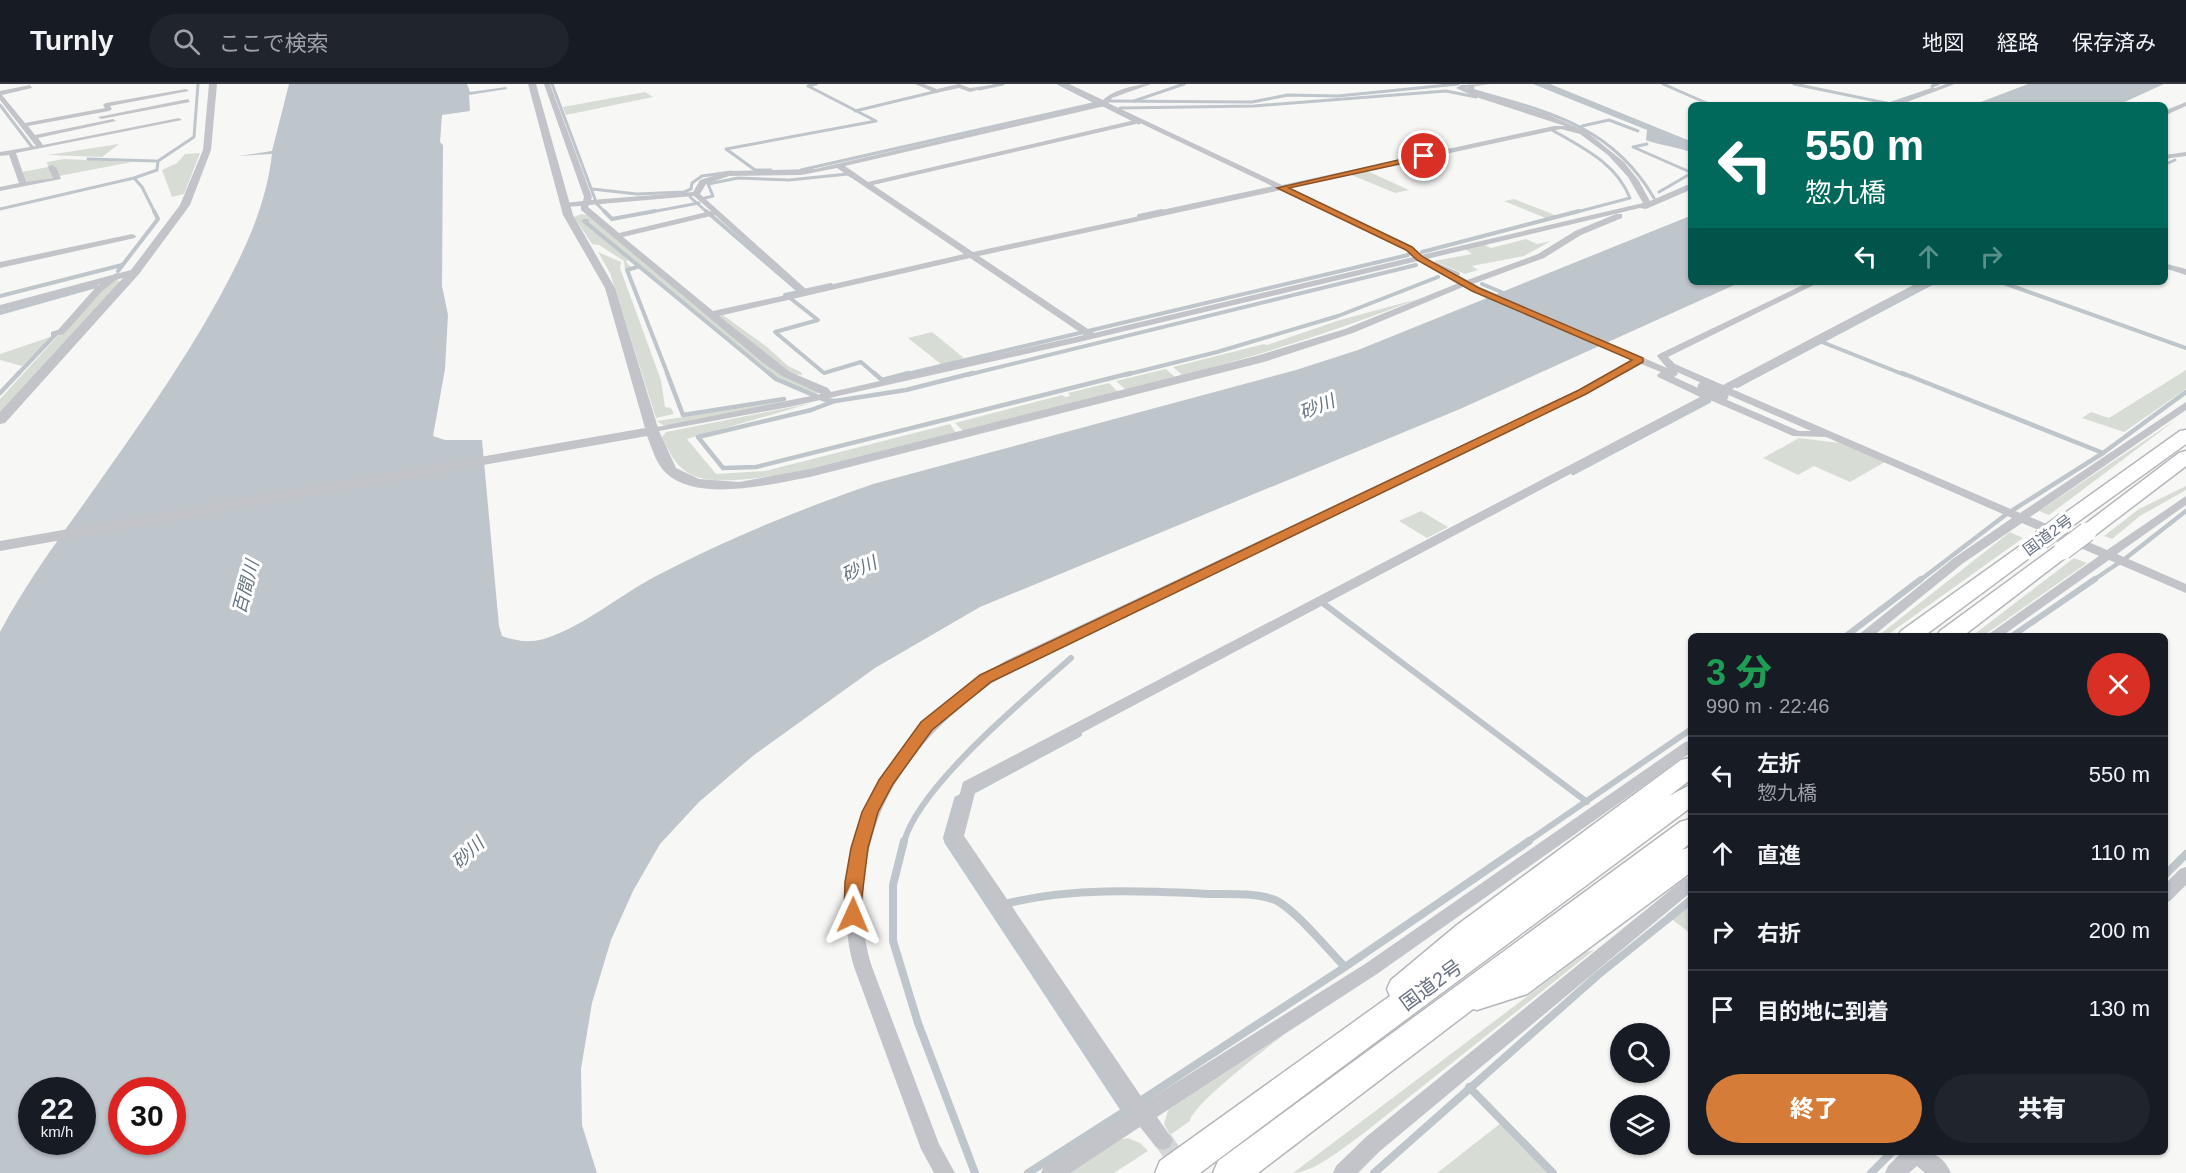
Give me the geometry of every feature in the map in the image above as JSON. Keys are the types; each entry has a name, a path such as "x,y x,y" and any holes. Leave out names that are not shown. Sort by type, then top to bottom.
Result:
{"highway":[{"name":"国道2号","path":"1913,633 2186,435"},
{"name":"国道2号","path":"1952,633 2186,457"},
{"path":"1242,1122 1467,934 1688,768"},
{"name":"国道2号","path":"1172,1173 1688,796"},
{"name":"国道2号","path":"1230,1173 1688,831"},
{"path":"1460,1002 1516,985 1688,859"}],"street":[{"path":"0,420 135,272 185,206 198,175 211,131 213,84"},
{"path":"532,84 568,215 610,288 652,431 664,460 671,471 681,478 715,486 769,482 905,450 1260,359 1349,331 1470,287 1541,256 1578,233 1688,188"},
{"path":"547,84 588,196 584,208 710,315 786,374 824,390 822,397"},
{"path":"918,84 936,91 959,86 970,90 996,84"},
{"path":"1064,84 1409,248 1420,259 1470,287 1623,352 1797,434 1831,434"},
{"path":"696,194 703,182 717,176 800,174 839,166 1104,105 1110,97 1148,84"},
{"path":"1486,84 1459,88 1551,118 1585,134 1626,170 1639,188 1644,200 1649,204"},
{"path":"1901,102 1952,84"},
{"path":"30,87 0,94 41,147"},
{"path":"28,131 109,109 106,105 186,91"},
{"path":"28,131 188,101"},
{"path":"2168,112 2186,104"},
{"path":"28,131 178,109"},
{"path":"0,154 180,120"},
{"path":"867,183 1138,121"},
{"path":"1279,186 1554,128 1561,127 1585,134"},
{"path":"12,153 23,185"},
{"path":"2168,158 2186,154"},
{"path":"839,166 1087,333"},
{"path":"0,189 57,179 52,167"},
{"path":"710,315 1357,168"},
{"path":"566,205 696,194"},
{"path":"696,194 712,213 803,290"},
{"path":"0,546 652,431 822,397 1087,333 1420,259 1649,204"},
{"path":"615,236 712,213"},
{"path":"0,265 132,236"},
{"path":"2168,266 2186,272"},
{"path":"0,308 135,272"},
{"path":"56,334 99,289 119,275"},
{"path":"1810,285 1662,356 1671,366 1727,391 2186,589"},
{"path":"1164,1140 1143,1115 956,837 969,786 1706,393 1727,391 1921,285"},
{"path":"945,1173 931,1149 859,956 853,915 854,882 859,848 870,812 887,780 926,726 986,678 1010,664 1572,397 1638,361"},
{"path":"1868,633 1958,561 2186,405"},
{"path":"1997,633 2110,556 2186,500"},
{"path":"1051,1173 1371,969 1688,747"},
{"path":"2168,892 2186,874"},
{"path":"1343,1173 1372,1144 1688,886"},
{"path":"1895,1173 1913,1155"},
{"path":"1920,1155 1941,1173"}],"shaded area":[{"path":"645,92 653,97 566,115 563,107"},
{"path":"119,144 102,157 48,155"},
{"path":"200,153 184,194 172,197 162,170 177,163 185,154"},
{"path":"64,159 132,162 59,176 55,166 49,167 53,178 25,183 22,172 48,167 47,162"},
{"path":"1365,170 1409,190 1395,193 1349,174"},
{"path":"1514,199 1560,217 1548,219 1504,201"},
{"path":"581,214 587,215 779,372 820,392 814,395 778,378 584,221 628,260 626,262 632,268 625,270 624,261 599,245 592,244 574,217"},
{"path":"1526,239 1537,244 1551,241 1524,256 1472,266 1478,270 1465,274 1434,261 1472,254 1465,249 1483,244 1491,248"},
{"path":"598,252 621,262 620,268 661,380 665,407 671,408 674,414 656,418 610,273"},
{"path":"117,280 121,282 0,413 0,399 99,291"},
{"path":"1418,299 1360,321 1242,359 1182,375 1173,367 1267,345 1340,320"},
{"path":"723,315 802,375 792,374 717,317"},
{"path":"932,332 964,358 942,365 908,338"},
{"path":"53,336 22,366 0,360 0,354"},
{"path":"1166,369 1176,378 1126,390 1116,381"},
{"path":"2186,370 2186,389 2124,432 2082,418 2091,412 2109,418"},
{"path":"1109,383 1118,392 963,431 955,423 1062,395 1070,396 1068,393"},
{"path":"786,401 672,425 663,425 657,421"},
{"path":"812,403 687,439 716,474 765,471 950,424 956,433 786,474 720,480 697,477 685,471 672,456 662,437 666,432"},
{"path":"2177,419 2049,515 2039,511"},
{"path":"1799,438 1840,443 1885,462 1850,482 1814,466 1798,475 1763,458"},
{"path":"2186,486 2186,490 2140,516 2112,539 2104,536 2139,509"},
{"path":"1421,511 1448,527 1427,538 1399,521"},
{"path":"2010,532 2023,538 1890,633 1882,633"},
{"path":"2074,558 2087,563 1987,633 1976,633"},
{"path":"1688,897 1688,932 1666,915"},
{"path":"1594,950 1340,1151 1320,1164 1293,1173 1586,952"},
{"path":"1285,1034 1217,1090 1194,1113 1190,1121 1170,1135 1164,1124 1168,1110"},
{"path":"1501,1123 1550,1173 1437,1173"},
{"path":"1128,1138 1140,1143 1148,1151 1114,1173 1069,1173 1117,1140"}],"water":[{"path":"289,84 467,84 470,92 506,87 507,89 469,95 470,111 442,115 440,142 443,145 442,286 448,315 445,369 433,436 445,440 482,440 499,626 502,636 524,641 541,640 561,632 684,562 764,525 845,494 873,484 1296,370 1358,350 1688,217 1688,285 1734,285 1460,409 980,607 875,668 754,755 699,802 660,844 633,891 611,940 592,1003 581,1069 582,1125 597,1173 0,1173 0,632 43,562 173,374 219,298 253,229 265,192 272,154 239,156 272,151"},
{"path":"1533,84 1550,84 1688,140 1688,151 1646,140 1647,130"},
{"path":"2028,84 2164,84 2125,102 1981,102"}],"waterway":[{"path":"134,178 157,170 158,161 194,137 198,84"},
{"path":"552,84 595,199"},
{"path":"816,84 808,86 856,111"},
{"path":"979,89 1003,84"},
{"path":"801,170 1097,103 1059,84"},
{"path":"1134,101 1184,84"},
{"path":"1108,101 1252,102 1288,95 1338,96 1458,84"},
{"path":"1663,84 1704,102"},
{"path":"1794,84 1881,102"},
{"path":"1895,102 1933,89 1932,86 1938,84"},
{"path":"1470,86 1473,88 1468,89 1549,114 1597,137 1618,153 1637,173 1654,198"},
{"path":"856,111 938,91"},
{"path":"1120,108 1254,106 1446,91 1476,97"},
{"path":"1099,103 1139,123"},
{"path":"0,105 32,147"},
{"path":"771,170 755,170 726,149 876,121 856,111"},
{"path":"1582,126 1609,120 1638,131"},
{"path":"1552,130 1587,150 1607,166 1624,186 1630,198 1573,213"},
{"path":"1647,144 1633,147 1688,171"},
{"path":"88,159 156,161"},
{"path":"2168,163 2175,160"},
{"path":"592,189 637,194 684,192 691,189 692,183 702,176 731,172"},
{"path":"701,199 713,196 708,184 738,178 789,180 848,174 851,176"},
{"path":"1659,192 1688,175"},
{"path":"0,209 134,178"},
{"path":"118,271 158,219 142,187 134,178"},
{"path":"1155,213 1276,187"},
{"path":"690,197 697,203"},
{"path":"596,203 612,219 655,211"},
{"path":"646,213 697,203"},
{"path":"697,203 708,213"},
{"path":"706,211 799,291"},
{"path":"1139,216 1162,211"},
{"path":"1422,252 1579,211"},
{"path":"587,221 584,221 771,375"},
{"path":"903,375 1408,255"},
{"path":"1435,264 1458,274"},
{"path":"0,296 122,265"},
{"path":"967,375 1416,265"},
{"path":"637,267 627,270 668,375"},
{"path":"1125,375 1217,352 1338,316 1438,277"},
{"path":"1482,284 1506,294"},
{"path":"785,295 831,285"},
{"path":"1758,375 1928,285"},
{"path":"2009,285 2186,348"},
{"path":"0,313 96,286"},
{"path":"790,298 818,320 775,332 824,373 861,362 876,375"},
{"path":"17,375 58,332"},
{"path":"1822,342 1905,375"},
{"path":"0,393 19,373"},
{"path":"667,373 683,415 784,399"},
{"path":"769,373 776,379 825,400 835,401"},
{"path":"874,373 882,380 909,373"},
{"path":"835,401 906,390 973,373"},
{"path":"835,401 811,410 698,437 723,468 756,467 1131,373"},
{"path":"1737,386 1761,373"},
{"path":"1902,373 2103,453"},
{"path":"2103,453 2186,392"},
{"path":"1573,473 1709,401"},
{"path":"2013,510 2103,453"},
{"path":"2126,558 2186,511"},
{"path":"1919,581 2008,513"},
{"path":"2092,581 2120,562"},
{"path":"1850,633 1921,579"},
{"path":"2016,633 2095,579"},
{"path":"1324,604 1586,801"},
{"path":"904,842 914,820 930,795 952,770 1002,719 1071,658"},
{"path":"1586,801 1688,731"},
{"path":"971,792 1079,734"},
{"path":"949,842 946,838 957,799 963,796"},
{"path":"1527,842 1586,801"},
{"path":"904,841 893,885 893,941 918,1023 975,1173"},
{"path":"948,841 1125,1111"},
{"path":"1345,967 1529,841"},
{"path":"2168,872 2186,854"},
{"path":"1009,903 1058,894 1109,891 1260,896 1275,900 1292,912 1345,967"},
{"path":"1470,1088 1598,975 1688,903"},
{"path":"1143,1099 1345,967"},
{"path":"1374,1173 1470,1088"},
{"path":"1470,1088 1553,1173"},
{"path":"1028,1173 1125,1111"},
{"path":"1871,1173 1889,1155"}],"tunnel":[{"path":"1163,1140 1186,1173"}],"route":[{"path":"853,915 854,882 859,848 870,812 887,780 926,726 953,702 986,678 1010,664 1224,565 1582,392 1640,360 1476,290 1460,279 1420,259 1409,248 1281,188 1424,156"}],"water label":[{"name":"砂川","path":"1317,407"},
{"name":"砂川","path":"859,569"},
{"name":"百間川","path":"246,587"},
{"name":"砂川","path":"468,853"}]}
